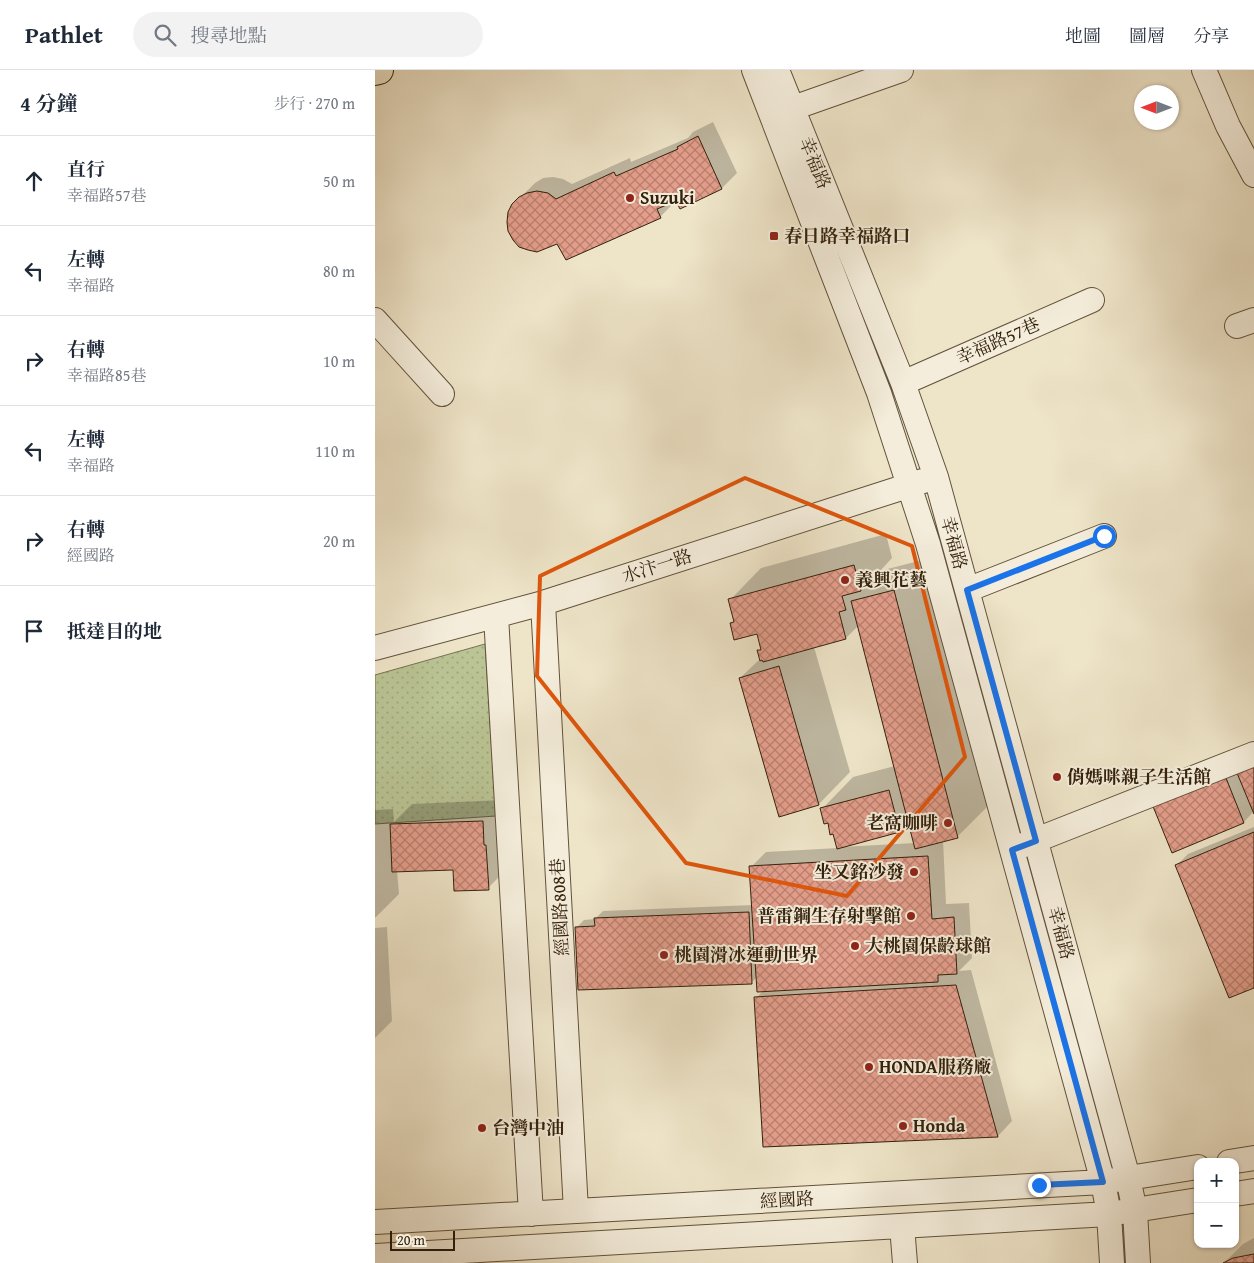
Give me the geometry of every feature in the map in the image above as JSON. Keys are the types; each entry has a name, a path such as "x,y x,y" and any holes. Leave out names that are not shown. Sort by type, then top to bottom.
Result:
{"main road":[{"path":"375,72 379,70"}],"street":[{"name":"幸福路","path":"754,70 879,393 929,547 1103,1182 1109,1214 1112,1263"},
{"name":"幸福路","path":"777,70 903,383 936,477 1128,1178 1135,1210 1138,1263"},
{"path":"793,108 901,70"},
{"path":"1204,70 1228,126 1254,175"},
{"name":"幸福路57巷","path":"903,383 1092,300"},
{"path":"375,320 442,394"},
{"name":"水汴一路","path":"375,648 543,603 936,477"},
{"path":"967,590 1104,536"},
{"name":"經國路808巷","path":"543,603 576,1212"},
{"path":"496,616 531,1214"},
{"path":"1012,850 1254,754"},
{"path":"1239,1160 1254,1158"},
{"name":"經國路","path":"375,1222 1103,1182 1194,1168"},
{"path":"1239,1193 1254,1191"},
{"name":"經國路","path":"375,1256 1109,1214 1194,1201"},
{"path":"902,1226 905,1263"}],"highlighted area":[{"path":"745,478 912,546 965,757 847,896 686,863 537,676 540,576"}],"green space":[{"path":"485,644 496,816 375,824 375,675"}],"building":[{"name":"Suzuki","path":"698,136 722,189 680,209 676,201 657,209 661,218 566,260 557,244 537,252 528,250 519,247 508,231 508,212 512,204 519,197 527,193 537,191 548,193 556,199 614,172 616,176 678,149 677,147"},
{"path":"854,565 861,591 842,596 846,610 839,612 846,639 763,662 762,660 760,661 757,650 761,650 757,634 734,640 730,623 734,622 728,599"},
{"path":"894,590 958,838 915,849 851,601"},
{"path":"779,666 819,805 779,817 739,678"},
{"path":"1254,766 1254,814 1237,773"},
{"path":"1224,773 1244,823 1172,853 1152,804"},
{"path":"889,790 900,832 837,849 833,834 830,835 828,823 824,824 820,808"},
{"path":"483,821 489,890 454,891 453,870 392,872 390,824"},
{"path":"1254,832 1254,988 1229,998 1175,865"},
{"name":"大桃園保齡球館","path":"928,856 932,919 954,917 957,974 938,975 938,982 757,992 749,866"},
{"name":"桃園滑冰運動世界","path":"749,912 752,984 578,990 575,927 595,926 594,918"},
{"name":"HONDA服務廠","path":"956,985 998,1137 763,1147 754,997"},
{"path":"1254,1254 1254,1263 1223,1263 1233,1258"}],"place":[{"name":"Suzuki","path":"630,198"},
{"name":"春日路幸福路口","path":"774,236"},
{"name":"義興花藝","path":"845,580"},
{"name":"俏媽咪親子生活館","path":"1057,777"},
{"name":"老窩咖啡","path":"948,823"},
{"name":"坐又銘沙發","path":"914,872"},
{"name":"普雷鋼生存射擊館","path":"911,916"},
{"name":"大桃園保齡球館","path":"855,946"},
{"name":"桃園滑冰運動世界","path":"664,955"},
{"name":"HONDA服務廠","path":"869,1067"},
{"name":"Honda","path":"903,1126"},
{"name":"台灣中油","path":"482,1128"}],"route":[{"path":"1039,1185 1103,1182 1012,850 1036,841 967,590 1104,536"}]}
